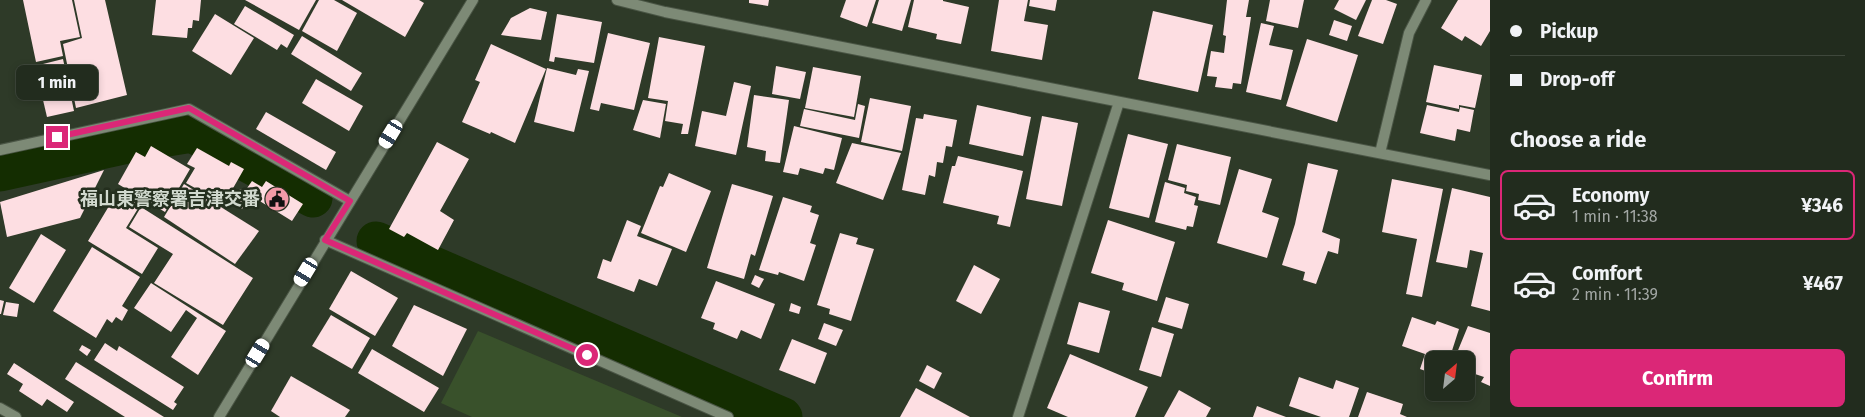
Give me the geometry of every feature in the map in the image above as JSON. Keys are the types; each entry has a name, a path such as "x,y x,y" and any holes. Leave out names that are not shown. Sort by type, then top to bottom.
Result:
{"street":[{"path":"219,417 325,240 473,0"},
{"path":"616,0 675,14 1490,175"},
{"path":"1380,153 1410,33 1426,0"},
{"path":"1018,417 1119,102"},
{"path":"0,150 189,108 350,201"},
{"path":"325,240 728,417"},
{"path":"0,408 16,417"}],"green space":[{"path":"478,331 682,417 472,417 441,403"}],"building":[{"path":"23,0 72,0 80,37 60,41 63,56 36,62"},
{"path":"74,0 105,0 127,95 76,108 63,44 82,38"},
{"path":"156,0 201,0 199,21 193,20 192,28 188,28 187,38 152,35"},
{"path":"245,0 316,0 299,30"},
{"path":"319,0 334,0 357,13 337,51 302,31"},
{"path":"342,0 419,0 424,3 405,37"},
{"path":"749,0 769,0 768,6 749,3"},
{"path":"846,0 876,0 867,27 840,17"},
{"path":"879,0 911,0 902,31 872,23"},
{"path":"914,0 943,0 969,7 961,44 936,39 937,34 908,27"},
{"path":"999,0 1028,0 1024,21 1048,25 1042,60 991,51"},
{"path":"1030,0 1057,0 1055,11 1029,6"},
{"path":"1227,0 1249,0 1246,17 1251,17 1241,84 1233,83 1232,89 1215,87 1217,77 1207,76 1211,51 1224,53 1226,36 1223,35"},
{"path":"1270,0 1304,0 1298,28 1266,21"},
{"path":"1339,0 1366,0 1356,20 1334,9"},
{"path":"1372,0 1386,0 1397,4 1383,44 1358,36"},
{"path":"1458,0 1490,0 1490,31 1481,46 1465,36 1462,41 1441,28"},
{"path":"245,6 294,35 287,48 281,44 277,50 234,24"},
{"path":"530,8 547,12 541,40 501,35 511,18"},
{"path":"1153,11 1213,25 1198,92 1138,79"},
{"path":"215,14 254,38 231,75 192,51"},
{"path":"557,14 602,22 594,63 555,57 554,62 549,61"},
{"path":"1334,20 1352,26 1347,41 1329,35"},
{"path":"1261,23 1274,26 1269,45 1293,50 1281,100 1246,92"},
{"path":"608,33 650,43 634,110 601,103 599,111 590,109"},
{"path":"302,36 362,73 351,91 291,54"},
{"path":"659,37 705,46 688,134 681,134 683,124 665,121 668,101 648,98"},
{"path":"1307,39 1358,55 1337,122 1286,106"},
{"path":"491,44 546,69 515,143 462,122 480,82 475,80"},
{"path":"63,59 74,111 47,117 35,66"},
{"path":"1434,65 1482,75 1475,108 1459,105 1459,109 1426,102"},
{"path":"776,66 806,72 800,99 772,94"},
{"path":"813,67 861,76 854,117 805,108"},
{"path":"547,68 576,75 578,69 589,71 574,132 534,122"},
{"path":"316,79 363,106 349,131 302,103"},
{"path":"734,82 751,86 736,155 695,146 702,111 726,116"},
{"path":"754,95 789,100 780,163 765,161 766,151 747,147"},
{"path":"870,98 911,106 902,151 861,142"},
{"path":"643,100 666,104 660,138 633,130"},
{"path":"858,104 865,106 859,138 800,126 804,109 855,120"},
{"path":"977,105 1031,117 1023,156 969,144"},
{"path":"1427,105 1459,112 1460,107 1474,110 1470,132 1457,129 1455,141 1420,133"},
{"path":"266,112 336,152 326,170 256,129"},
{"path":"924,114 957,120 952,147 946,146 943,163 937,162 935,177 929,175 925,195 902,190 916,118 923,119"},
{"path":"1042,116 1078,123 1062,206 1026,199"},
{"path":"794,126 842,138 834,170 825,168 823,174 800,168 798,175 783,172"},
{"path":"1128,134 1168,144 1149,218 1109,208"},
{"path":"437,142 469,159 440,211 454,220 438,250 407,233 404,237 389,229"},
{"path":"852,143 901,153 883,200 836,183"},
{"path":"1177,144 1231,157 1220,205 1198,200 1199,194 1186,191 1187,185 1168,180"},
{"path":"151,146 190,169 165,212 118,184 136,152 145,157"},
{"path":"197,148 229,166 231,162 244,169 224,204 186,183 195,168 187,164"},
{"path":"958,156 1023,171 1010,227 997,224 999,216 943,203 952,166 955,166"},
{"path":"1308,163 1338,170 1322,232 1340,239 1338,254 1328,251 1316,284 1303,280 1305,272 1282,265 1295,224"},
{"path":"1239,169 1272,179 1262,212 1279,218 1267,258 1217,243"},
{"path":"104,170 80,218 7,237 0,202"},
{"path":"669,173 711,191 686,252 641,233 660,186 663,187"},
{"path":"1392,179 1443,189 1422,297 1406,294 1417,239 1382,232"},
{"name":"福山東警察署吉津交番","path":"252,181 262,187 266,181 303,204 292,221 250,195 242,209 232,202 240,189 245,191"},
{"path":"1165,182 1185,188 1184,193 1196,197 1194,205 1198,206 1193,227 1187,226 1186,230 1155,222"},
{"path":"184,184 259,231 235,264 164,217"},
{"path":"732,184 773,196 755,256 751,254 744,279 707,268"},
{"path":"1452,188 1490,197 1490,311 1471,306 1483,253 1470,250 1467,268 1436,262"},
{"path":"783,197 812,206 810,212 819,215 810,243 816,245 804,281 779,272 778,275 759,270"},
{"path":"135,198 142,202 126,228 158,248 142,274 88,241 112,201 128,210"},
{"path":"141,207 253,278 223,325 154,283 173,254 129,227"},
{"path":"627,220 641,226 637,236 672,249 657,286 639,279 634,292 597,278 603,259 611,262"},
{"path":"1108,220 1175,242 1157,301 1122,290 1124,283 1091,273"},
{"path":"840,233 858,238 856,244 874,249 851,321 829,314 830,309 817,305"},
{"path":"41,234 66,250 34,303 9,288"},
{"path":"92,247 140,277 122,306 128,310 122,321 116,317 112,323 107,319 96,338 53,311"},
{"path":"974,265 1000,279 981,314 956,301"},
{"path":"351,271 398,298 375,336 329,309"},
{"path":"755,275 764,279 759,288 751,284"},
{"path":"716,281 775,304 761,339 741,330 737,339 713,329 715,323 701,318"},
{"path":"151,283 226,331 198,375 171,357 197,318 186,310 171,332 134,308"},
{"path":"1166,297 1189,304 1182,329 1158,322"},
{"path":"0,300 4,301 1,314 0,314"},
{"path":"6,302 19,304 17,317 3,315"},
{"path":"1079,302 1110,311 1099,353 1067,344"},
{"path":"791,303 801,307 799,314 789,311"},
{"path":"414,305 467,329 443,376 392,346"},
{"path":"331,315 370,338 352,369 312,346"},
{"path":"1412,317 1435,325 1437,321 1459,329 1452,351 1425,351 1425,354 1402,346"},
{"path":"824,323 843,330 836,346 818,339"},
{"path":"1468,326 1490,333 1490,386 1481,382 1484,377 1475,374 1475,351 1458,351"},
{"path":"1152,327 1174,334 1161,377 1139,370"},
{"path":"792,339 827,353 815,384 779,370"},
{"path":"105,343 117,351 119,346 184,387 174,402 177,404 173,410 94,360"},
{"path":"82,345 91,350 87,356 79,350"},
{"path":"372,349 439,388 424,412 358,373"},
{"path":"1070,354 1148,387 1135,417 1068,417 1047,408"},
{"path":"1425,354 1425,371 1420,369"},
{"path":"76,362 164,417 125,417 65,379"},
{"path":"14,363 74,402 67,412 47,399 42,406 19,391 23,384 7,374"},
{"path":"927,365 942,373 934,389 919,381"},
{"path":"291,376 350,410 345,417 280,417 271,411"},
{"path":"1299,377 1333,389 1336,380 1359,388 1349,417 1321,417 1289,406"},
{"path":"916,388 970,417 900,417"},
{"path":"1179,390 1211,408 1206,417 1164,417"},
{"path":"1367,392 1403,404 1400,414 1407,417 1358,417"},
{"path":"1257,406 1286,417 1253,417"}],"waterway":[{"path":"0,172 137,142 192,133 313,198"},
{"path":"376,241 783,417"}],"place":[{"name":"福山東警察署吉津交番","path":"277,199"}],"route":[{"path":"57,137 189,108 350,201 325,240 587,355"}]}
